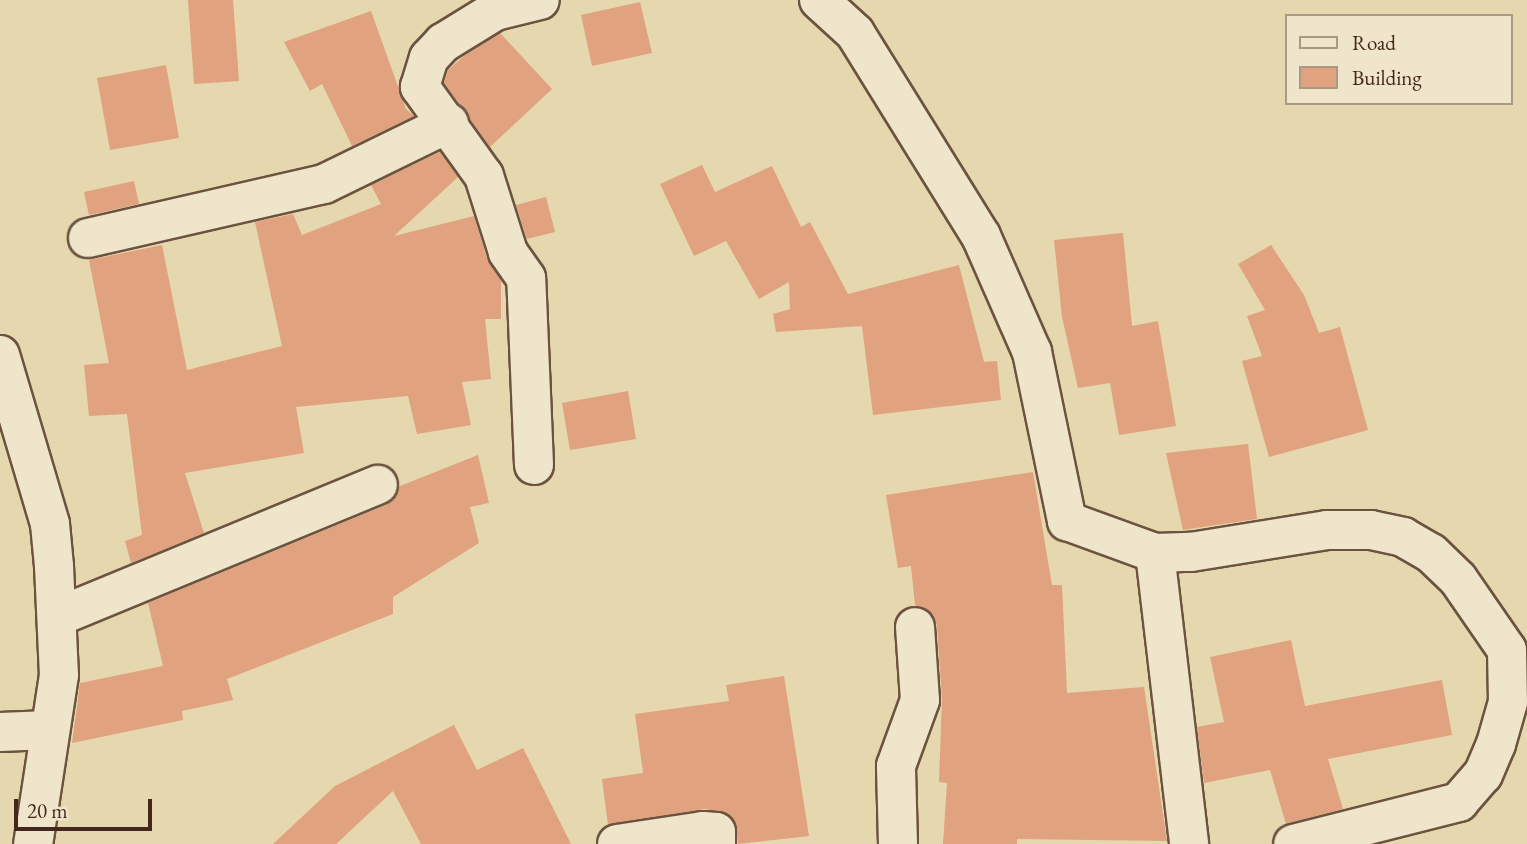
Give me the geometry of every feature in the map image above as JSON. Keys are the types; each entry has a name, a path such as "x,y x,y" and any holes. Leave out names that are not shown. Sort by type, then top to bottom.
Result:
{"street":[{"path":"534,465 526,278 508,253 484,176 449,123 420,87 429,58 443,43 495,11 540,0"},
{"path":"819,0 855,33 981,236 1032,352 1067,521 1155,553 1191,552 1327,530 1371,530 1403,537 1431,553 1458,579 1507,650 1508,702 1496,744 1483,774 1459,802 1293,844"},
{"path":"88,238 324,184 449,123"},
{"path":"0,355 50,524 57,617 59,675 33,844"},
{"path":"57,617 378,485"},
{"path":"1155,553 1189,844"},
{"path":"898,844 896,766 920,700 915,627"},
{"path":"0,732 49,730"},
{"path":"617,844 703,831 716,832 716,844"}],"building":[{"path":"188,0 233,0 239,81 194,84"},
{"path":"640,2 652,53 592,66 581,15"},
{"path":"371,11 406,109 414,116 352,146 322,84 310,91 284,42"},
{"path":"500,33 552,89 490,147 444,83 448,70 464,56"},
{"path":"166,65 179,138 110,150 97,78"},
{"path":"440,152 458,177 394,236 474,216 487,259 501,280 501,319 485,319 491,379 462,382 471,425 417,434 408,396 296,407 304,453 185,473 204,533 131,563 125,541 142,535 127,414 89,416 84,365 109,363 89,260 162,245 187,370 282,346 255,222 293,214 302,235 381,204 371,185"},
{"path":"702,165 715,192 772,166 801,227 810,222 848,294 959,265 984,362 997,361 1001,400 873,415 862,326 776,332 773,314 790,309 789,282 759,299 726,241 694,256 660,184"},
{"path":"134,181 139,204 89,215 84,192"},
{"path":"546,197 555,232 527,239 516,205"},
{"path":"1123,233 1132,326 1158,321 1176,426 1119,435 1110,383 1078,388 1062,317 1054,240"},
{"path":"1271,245 1304,295 1319,333 1340,327 1368,430 1269,457 1242,361 1262,356 1247,316 1265,310 1238,264"},
{"path":"628,391 636,439 570,450 562,403"},
{"path":"1248,444 1257,519 1183,530 1166,453"},
{"path":"478,455 489,503 470,507 479,543 393,597 393,614 227,679 233,700 182,711 183,720 72,743 80,683 163,666 148,603 386,505 400,486"},
{"path":"1033,472 1052,585 1062,585 1067,693 1144,687 1167,841 1017,839 1017,844 943,844 947,783 939,782 942,699 937,626 933,614 915,605 911,566 898,568 886,495"},
{"path":"1291,640 1305,706 1442,680 1452,735 1328,759 1343,809 1286,824 1270,770 1204,783 1197,727 1224,722 1210,657"},
{"path":"784,676 809,836 738,844 735,822 728,814 705,809 608,825 602,779 643,773 635,714 729,701 726,685"},
{"path":"454,725 477,770 523,748 571,844 421,844 393,791 336,844 273,844 335,786"}]}
